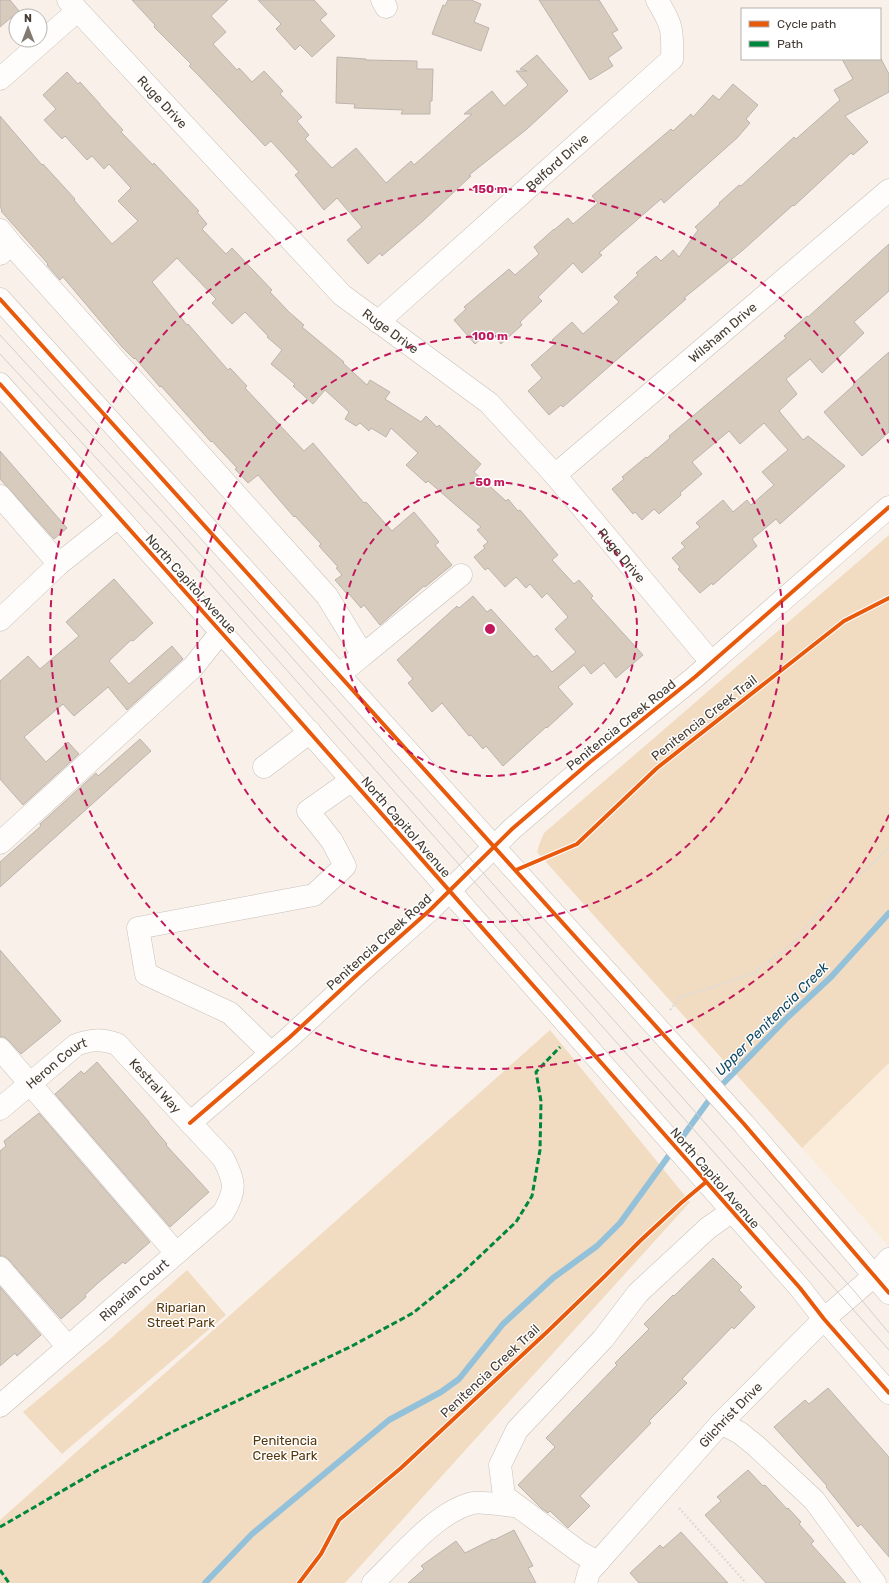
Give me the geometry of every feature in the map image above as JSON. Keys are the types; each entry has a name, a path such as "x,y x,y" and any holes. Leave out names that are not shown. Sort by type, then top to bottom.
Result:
{"street":[{"name":"Belford Drive","path":"378,322 672,59 673,36 669,20 657,0"},
{"name":"Ruge Drive","path":"73,6 342,295 489,403 555,475 711,662"},
{"path":"0,79 73,6"},
{"name":"Wilsham Drive","path":"555,475 889,190"},
{"path":"4,243 327,596 364,655"},
{"path":"0,300 340,674 660,1030 744,1124 889,1293"},
{"name":"North Capitol Avenue","path":"0,384 310,732 731,1212 800,1288 824,1319 889,1393"},
{"path":"0,496 59,564"},
{"name":"Penitencia Creek Road","path":"190,1123 271,1053 450,892 512,829 590,762 695,677 889,507"},
{"path":"0,620 59,564 118,517"},
{"path":"340,674 461,574"},
{"path":"0,843 193,667 221,632"},
{"path":"264,767 310,732"},
{"path":"271,1053 230,1013 146,974 138,928 314,895 344,866 332,841 308,812 352,780"},
{"name":"Heron Court","path":"0,1110 76,1046 89,1040 104,1040 117,1044 121,1047"},
{"name":"Kestral Way","path":"121,1047 223,1158"},
{"path":"0,1049 176,1254"},
{"name":"Riparian Court","path":"0,1406 224,1213 230,1201 233,1188 232,1175 223,1158"},
{"path":"594,1575 581,1553 504,1496 500,1465 517,1430 603,1339 638,1294 708,1228 731,1212"},
{"name":"Gilchrist Drive","path":"594,1575 721,1423 824,1319 874,1276 889,1259"},
{"path":"0,1268 68,1347"},
{"path":"721,1423 740,1433 814,1500 875,1583"},
{"path":"373,1583 425,1532 451,1512 474,1503 516,1506"}],"path":[{"path":"670,1010 680,997 754,973 793,943 830,900 878,859 889,846"},
{"path":"679,1508 746,1583"}],"shaded area":[{"path":"889,1063 889,1247 802,1148"}],"green space":[{"path":"889,535 889,1063 802,1148 537,852 544,833"},
{"name":"Penitencia Creek Park","path":"550,1030 690,1202 345,1583 0,1583 0,1520"},
{"name":"Riparian Street Park","path":"187,1270 226,1315 62,1454 23,1412 109,1340"}],"building":[{"path":"0,0 10,0 17,8 8,8 8,20 0,27"},
{"path":"132,0 228,0 211,16 226,32 213,44 237,70 239,68 252,82 264,71 283,91 280,94 302,117 297,121 309,135 305,139 332,168 356,148 386,183 411,161 414,165 472,114 464,114 492,91 504,106 528,85 516,71 527,71 520,69 537,55 568,91 527,129 469,175 471,176 424,220 382,256 380,253 368,264 347,240 362,227 337,198 324,210 295,175 299,172 271,141 265,146 189,66 191,64 154,27 155,25"},
{"path":"258,0 314,0 327,14 320,20 335,36 312,57 300,45 295,50 276,29 281,24"},
{"path":"448,0 471,0 481,4 474,22 489,28 481,51 432,34 443,5 445,6"},
{"path":"539,0 599,0 618,30 612,33 622,48 608,58 613,66 590,80"},
{"path":"337,57 366,60 417,61 417,69 433,69 430,114 401,114 403,110 354,108 355,104 336,103"},
{"path":"881,59 889,74 889,92 845,116 868,142 853,155 851,153 794,206 793,205 743,250 684,298 686,299 563,407 561,405 549,415 528,391 542,378 531,365 555,344 552,340 572,322 583,334 619,302 614,297 638,275 636,273 656,256 661,261 673,250 679,257 698,230 695,227 739,185 741,186 794,137 796,139 840,100 834,90 853,79 843,60"},
{"path":"67,72 78,84 80,82 123,130 121,132 153,165 154,163 199,211 197,212 207,224 202,229 226,254 232,248 272,290 270,292 304,325 302,327 344,362 343,363 367,385 370,380 390,392 385,399 421,422 426,416 437,427 439,425 481,464 474,472 506,501 508,499 518,511 520,510 558,555 552,560 574,584 579,580 593,596 591,598 643,655 616,678 604,663 591,674 584,665 558,687 573,704 503,766 486,746 483,749 471,735 469,736 442,703 432,712 408,683 413,679 397,660 457,606 459,608 473,596 487,612 491,609 534,657 537,655 552,672 576,652 555,629 568,617 547,593 542,598 530,584 526,588 516,577 505,587 488,568 485,570 474,557 485,548 483,546 488,542 477,530 481,527 428,481 426,483 406,465 418,453 391,428 386,437 371,428 369,431 360,423 356,426 345,419 349,412 325,390 313,404 293,386 295,384 271,364 282,350 267,337 268,336 245,312 232,324 212,303 216,299 177,258 152,282 187,325 188,324 228,370 230,368 247,386 245,388 304,451 313,443 364,503 366,502 392,531 414,512 439,542 435,545 452,565 425,587 424,586 380,625 364,605 361,608 349,594 348,595 335,580 342,575 336,568 338,567 319,546 321,544 295,516 294,517 258,475 248,483 235,469 237,468 212,441 211,442 135,358 134,359 122,347 63,277 60,280 47,265 48,264 1,211 0,116 42,165 43,164 75,199 74,200 112,244 138,221 118,201 131,188 109,164 104,169 92,156 87,160 65,136 62,139 44,120 56,109 43,95"},
{"path":"733,84 758,105 746,119 750,123 737,138 664,203 661,199 599,253 602,255 582,273 573,263 538,297 542,301 520,322 522,325 501,344 490,331 475,344 454,320 466,309 464,307 509,269 515,275 539,254 534,247 554,229 568,218 573,224 598,203 592,196 671,129 673,131 691,114 693,117 713,95 719,100"},
{"path":"889,244 889,291 854,322 864,333 822,373 810,359 786,379 797,394 779,411 803,440 808,436 845,466 780,524 776,519 752,539 757,546 713,585 712,583 700,593 678,569 680,567 672,558 685,547 681,543 700,527 696,523 723,500 733,512 747,500 751,505 774,485 762,472 788,450 764,423 740,444 729,431 692,462 702,474 659,514 654,509 642,520 635,512 633,514 612,489 624,479 622,477 646,457 647,458 670,438 669,436 786,338 784,336 807,316 808,317"},
{"path":"889,352 889,432 862,456 824,412"},
{"path":"0,451 67,528 54,539 0,479"},
{"path":"114,579 153,623 133,641 131,640 109,661 129,684 172,646 183,659 127,710 108,687 74,716 63,704 24,737 46,762 68,742 79,754 23,805 0,779 0,681 28,656 40,669 79,636 66,622"},
{"path":"140,739 151,751 0,887 0,862 41,826 40,824 96,773 98,776"},
{"path":"0,950 61,1021 21,1054 9,1041 4,1037 0,1037"},
{"path":"97,1062 149,1122 167,1144 166,1145 209,1192 170,1227 55,1094 81,1071 84,1074"},
{"path":"39,1113 150,1242 125,1264 123,1262 98,1283 85,1295 86,1297 61,1319 9,1260 4,1256 0,1256 0,1151 6,1146 4,1141"},
{"path":"713,1258 742,1287 739,1290 755,1307 734,1329 732,1327 682,1379 687,1383 649,1421 651,1423 580,1496 590,1506 568,1528 550,1511 548,1513 541,1508 518,1485 555,1447 546,1438 617,1365 615,1363 649,1329 644,1324"},
{"path":"0,1287 41,1335 17,1356 15,1353 0,1366"},
{"path":"828,1388 889,1457 889,1557 861,1524 858,1527 826,1487 827,1486 774,1427 805,1400 809,1404"},
{"path":"748,1470 801,1522 799,1524 814,1541 811,1544 846,1583 766,1583 705,1515 721,1501 717,1497"},
{"path":"514,1530 533,1566 528,1568 536,1583 408,1583 424,1569 421,1566 456,1541 465,1553"},
{"path":"681,1532 728,1583 639,1583 630,1573 660,1545 663,1548"}],"waterway":[{"name":"Upper Penitencia Creek","path":"678,1143 715,1092 787,1018 831,977 889,913"},
{"name":"Upper Penitencia Creek","path":"205,1583 252,1534 389,1420 441,1392 459,1379 503,1324 553,1278 597,1246 620,1223 673,1150"}],"tram line":[{"path":"0,335 169,519 855,1292 889,1333"},
{"path":"0,354 160,527 889,1350"}],"marked path":[{"path":"0,1527 100,1469 174,1431 350,1347 413,1313 460,1275 516,1222 532,1196 540,1150 541,1101 536,1072 560,1047"},
{"path":"0,1570 9,1583"}],"cycle path":[{"path":"0,299 744,1124 889,1293"},
{"path":"0,384 800,1288 824,1319 889,1393"},
{"path":"190,1123 290,1037 430,910 512,829 590,762 695,677 889,507"},
{"name":"Penitencia Creek Trail","path":"516,870 577,844 657,768 844,621 889,598"},
{"name":"Penitencia Creek Trail","path":"299,1583 321,1554 339,1520 401,1468 547,1332 640,1241 706,1182"}]}
